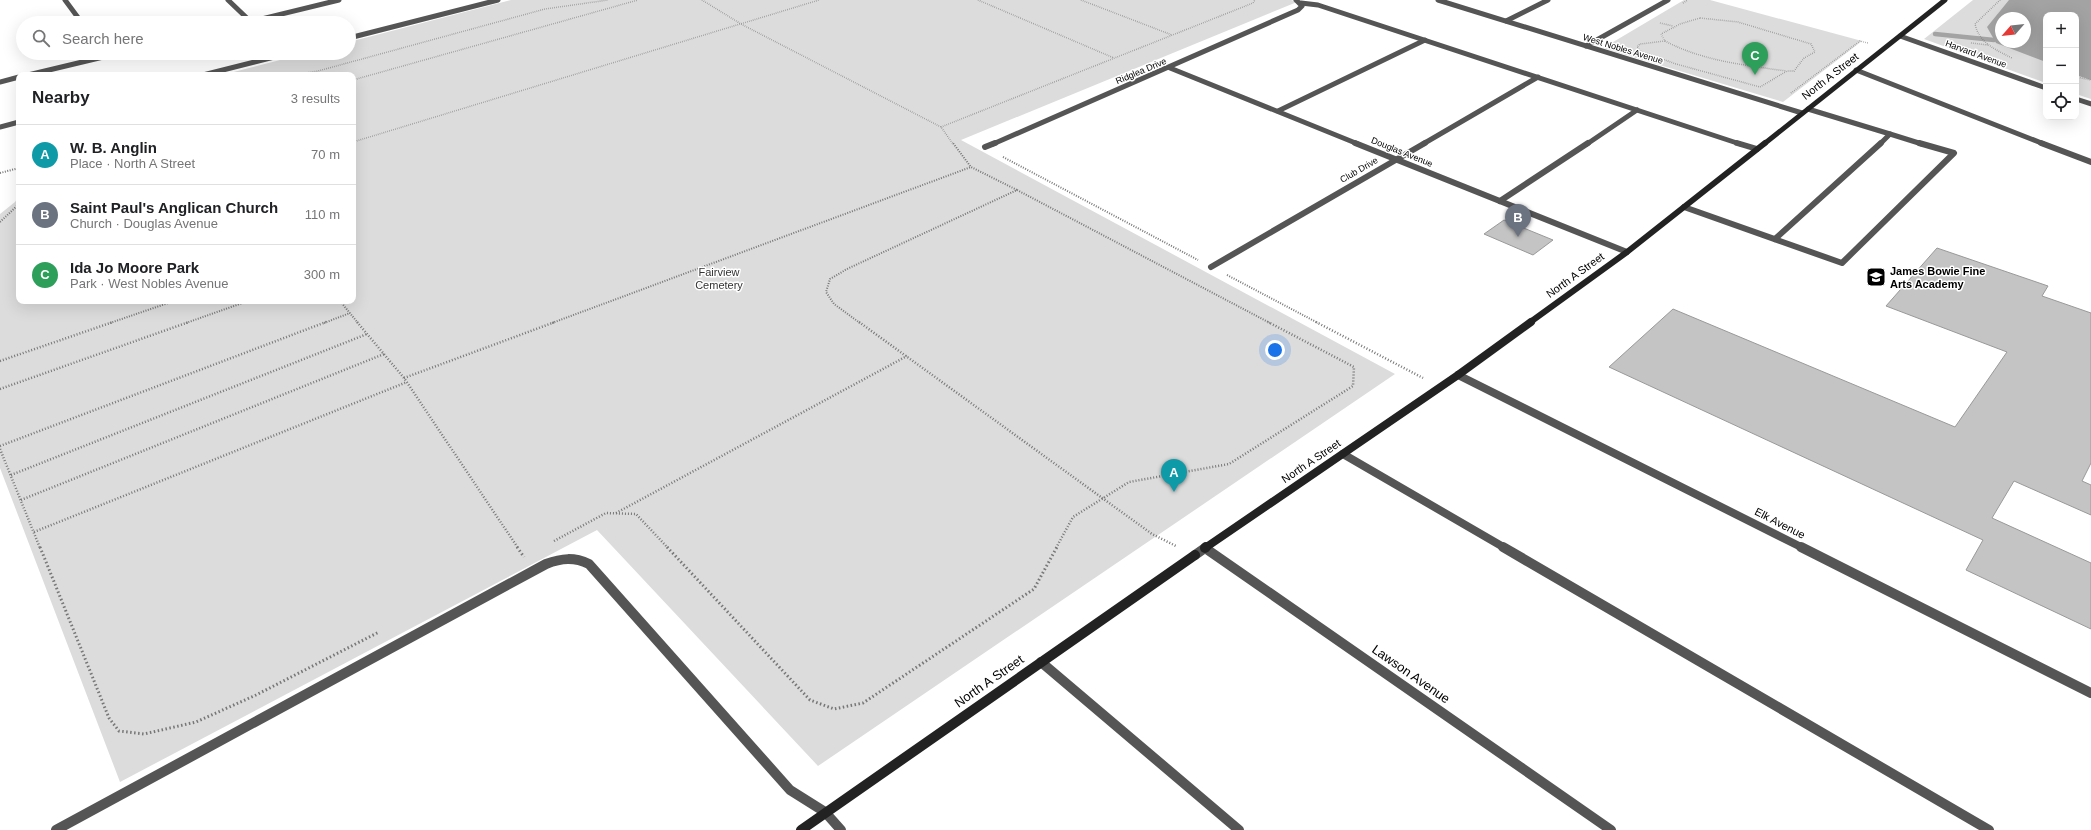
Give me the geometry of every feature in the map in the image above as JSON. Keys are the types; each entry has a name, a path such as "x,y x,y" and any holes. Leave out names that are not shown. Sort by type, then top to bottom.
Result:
{"main road":[{"name":"North A Street","path":"1204,548 1458,375 1627,252 1946,0"},
{"name":"North A Street","path":"801,830 1195,555"}],"street":[{"path":"65,0 77,16"},
{"path":"228,0 245,16"},
{"path":"275,16 339,0"},
{"path":"356,36 498,0"},
{"name":"West Nobles Avenue","path":"1438,0 1586,46 1954,154 1842,263 1775,239"},
{"path":"1506,21 1548,0"},
{"path":"1586,46 1668,0"},
{"path":"1300,3 1318,5 1757,149"},
{"name":"Ridglea Drive","path":"985,147 1170,68 1298,10 1300,3"},
{"name":"Harvard Avenue","path":"1900,36 2043,87"},
{"path":"1278,111 1425,40"},
{"path":"40,72 86,60"},
{"path":"215,72 262,60"},
{"name":"Douglas Avenue","path":"1170,68 1627,252"},
{"path":"1856,70 2091,162"},
{"name":"Club Drive","path":"1211,266 1538,77"},
{"path":"0,82 16,78"},
{"path":"2079,100 2091,104"},
{"path":"1500,201 1637,110"},
{"path":"0,127 16,123"},
{"path":"1684,207 1775,239 1890,134"},
{"name":"Elk Avenue","path":"1458,375 2091,693"},
{"path":"1343,454 1989,830"},
{"path":"1195,555 1204,548"},
{"name":"Lawson Avenue","path":"1204,548 1611,830"},
{"path":"56,830 546,564 563,558 578,558 589,564 790,790 825,812 841,830"},
{"path":"1041,662 1239,830"}],"path":[{"path":"312,72 545,9 608,0"},
{"path":"356,79 638,0"},
{"path":"552,543 606,513 636,514 810,700 834,709 863,703 1034,589 1073,516 1129,482 1229,464 1353,386 1354,367 1018,190 971,167 941,127 741,24 702,0"},
{"path":"356,141 819,0"},
{"path":"978,0 1115,58"},
{"path":"1081,0 1172,35"},
{"path":"941,127 1253,3 1256,0"},
{"path":"1682,4 1688,0"},
{"path":"2000,0 1975,24 1975,28 1980,37 1988,45 2013,58"},
{"path":"1700,18 1738,22 1811,44 1815,52 1804,58 1794,71 1787,71 1733,64 1683,52 1664,41 1661,34 1686,21 1700,18"},
{"path":"1664,41 1640,44 1637,47 1640,51 1676,64 1760,87 1787,71"},
{"path":"1786,93 1792,93 1860,41 1886,47"},
{"path":"2079,78 2091,80"},
{"path":"404,378 971,167"},
{"path":"0,173 16,169"},
{"path":"1018,190 847,269 830,279 826,292 834,304 1152,534 1195,555"},
{"path":"0,222 16,207"},
{"path":"0,361 165,304"},
{"path":"0,389 240,304"},
{"path":"342,304 407,382 524,558"},
{"path":"350,313 0,447 110,718 119,731 144,734 196,722 256,695 383,630"},
{"path":"11,475 367,334"},
{"path":"21,500 384,354"},
{"path":"616,513 907,356"},
{"path":"34,532 407,382"},
{"path":"517,561 531,554"}],"green space":[{"name":"Fairview Cemetery","path":"511,0 1291,0 1297,2 961,140 1395,374 818,766 597,530 120,782 0,468 0,214 16,200 16,304 356,304 356,72 234,72 280,60 356,60 356,40"},
{"path":"1684,0 1710,0 1862,41 1783,102 1603,48"},
{"path":"1973,0 2091,0 2091,99 2079,95 2079,12 2043,12 2043,82 1924,39"}],"shaded area":[{"path":"2009,0 2091,0 2091,80 2079,76 2079,12 2043,12 2043,61 2009,48 2031,48 2031,12 1999,12"},
{"path":"1995,17 1995,41 1987,27"}],"building":[{"path":"1504,220 1553,240 1533,255 1484,234"},
{"path":"1937,248 2048,286 2042,296 2091,313 2091,463 2082,481 2091,485 2091,515 2014,481 1992,518 2091,563 2091,629 1966,570 1983,540 1609,367 1673,309 1955,427 2007,352 1886,306"}],"waterway":[{"path":"1935,34 1994,40"}],"place":[{"name":"Ida Jo Moore Park","path":"1755,75"},
{"name":"Saint Paul's Anglican Church","path":"1518,237"},
{"name":"James Bowie Fine Arts Academy","path":"1876,277"},
{"name":"W. B. Anglin","path":"1174,492"}]}
